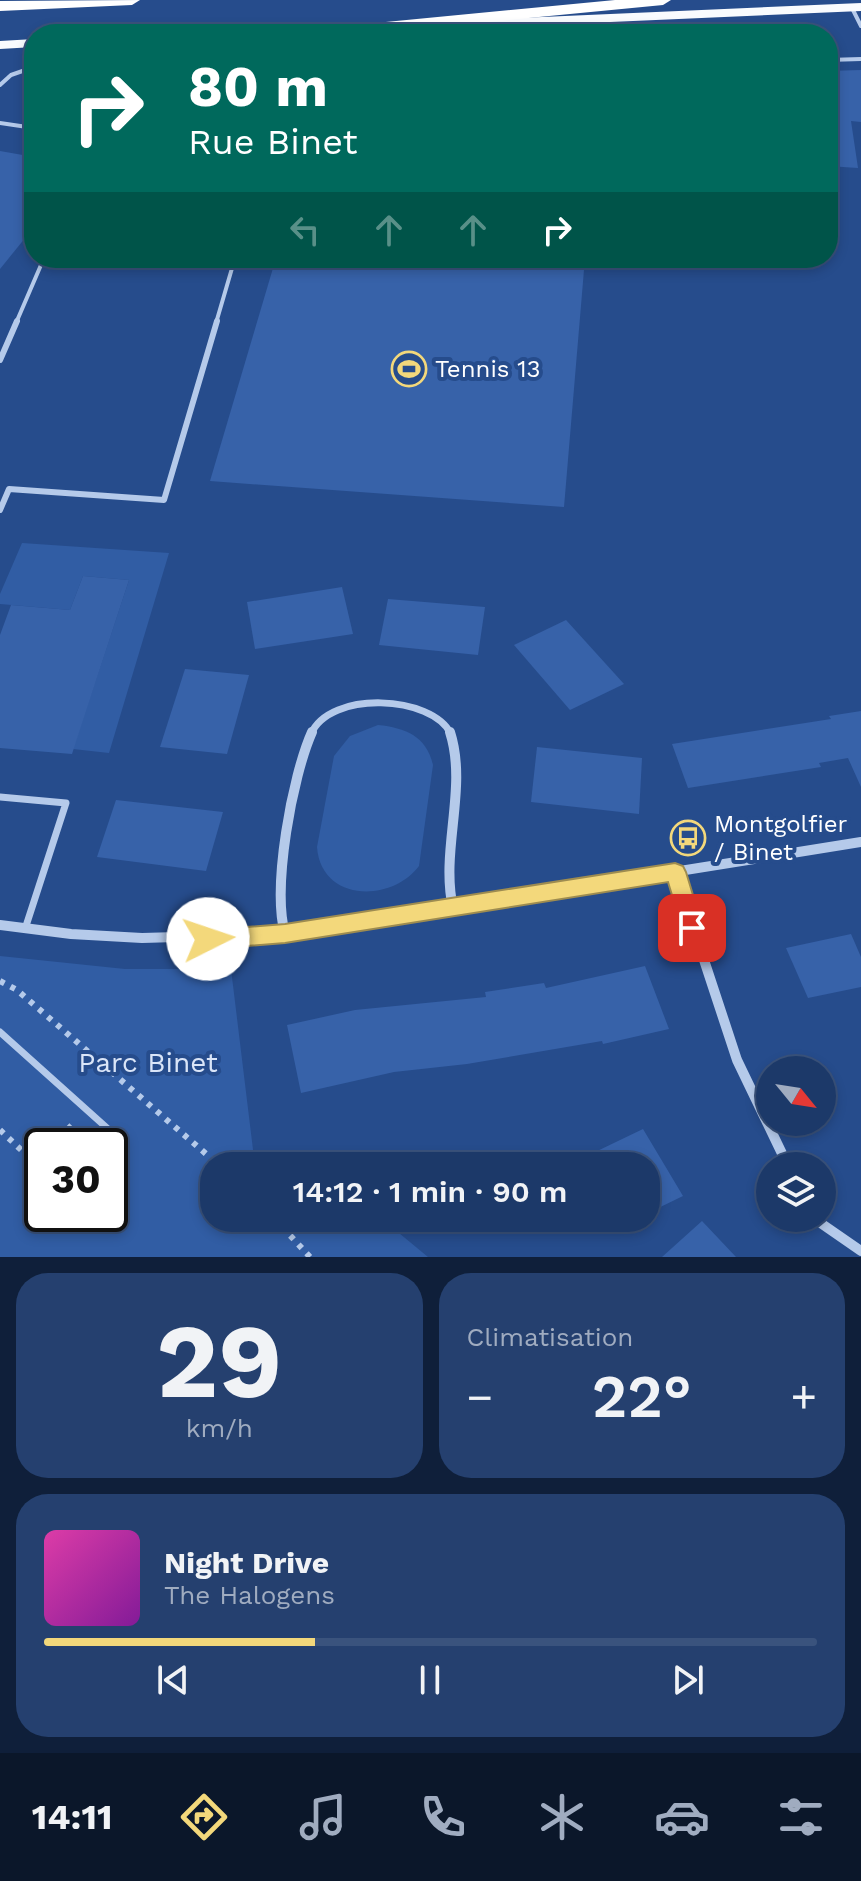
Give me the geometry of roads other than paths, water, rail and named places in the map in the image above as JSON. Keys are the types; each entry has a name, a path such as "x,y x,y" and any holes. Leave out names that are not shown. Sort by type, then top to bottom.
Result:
{"highway":[{"path":"0,6 132,0"},
{"path":"416,24 663,0"}],"main road":[{"path":"482,24 857,8"},
{"path":"0,45 24,44"}],"street":[{"path":"285,934 279,911 281,880 305,747 315,725 333,709 344,705 415,708 439,716 451,731 454,751 447,869 453,908"},
{"path":"0,925 94,936 195,939 285,934 861,842"},
{"path":"675,872 736,1062 762,1121 780,1152"},
{"path":"834,1232 861,1251"}],"lane":[{"path":"857,8 861,26"},
{"path":"838,60 861,59"},
{"path":"0,85 11,75 24,70"},
{"path":"0,123 24,127"},
{"path":"0,360 40,268"},
{"path":"0,510 9,489 164,500 232,268"},
{"path":"0,797 66,803 25,929"},
{"path":"0,1032 107,1128"}],"place":[{"name":"Tennis 13","path":"409,369"},
{"name":"Montgolfier / Binet","path":"688,838"}],"park label":[{"name":"Parc Binet","path":"148,1062"}]}
